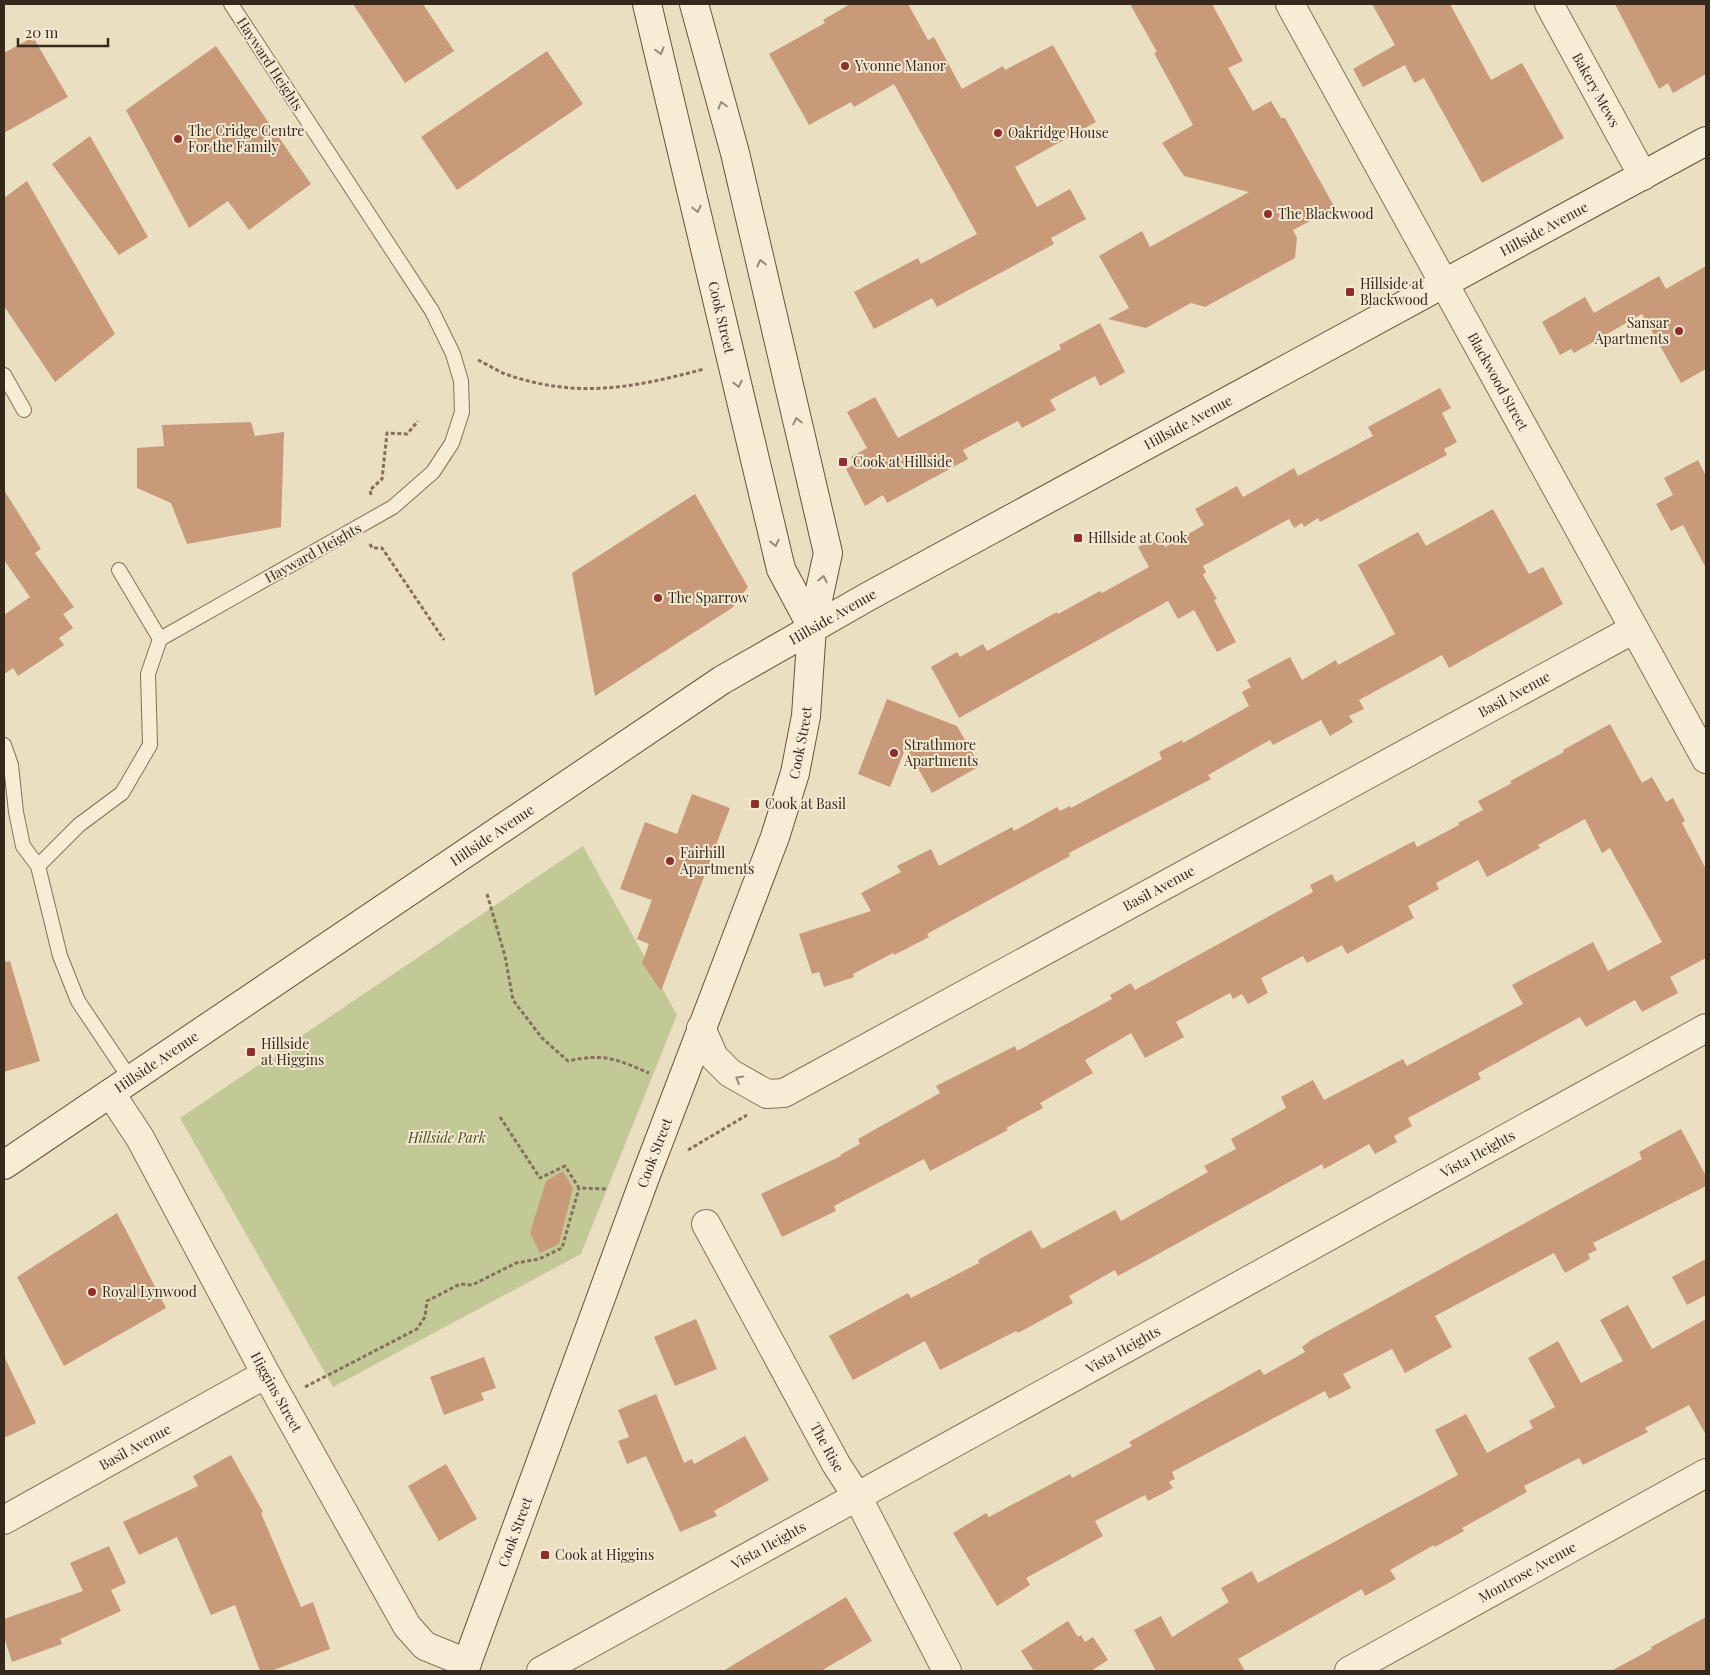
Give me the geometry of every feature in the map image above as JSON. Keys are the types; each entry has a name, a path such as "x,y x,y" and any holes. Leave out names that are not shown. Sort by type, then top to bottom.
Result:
{"street":[{"name":"Cook Street","path":"647,4 781,569 812,627"},
{"name":"Cook Street","path":"466,1667 702,1028 775,837 795,773 806,716 812,627 828,553 735,153 694,4"},
{"name":"Blackwood Street","path":"1290,4 1706,759"},
{"name":"Bakery Mews","path":"1549,4 1643,176"},
{"name":"Hillside Avenue","path":"4,1165 722,680 812,627 1706,141"},
{"name":"Basil Avenue","path":"784,1093 1634,629"},
{"path":"702,1028 714,1057 730,1073 767,1094 784,1093"},
{"name":"Vista Heights","path":"541,1671 858,1498 1706,1028"},
{"name":"Higgins Street","path":"121,1087 140,1138 280,1400 407,1626 425,1646 466,1667"},
{"name":"The Rise","path":"706,1224 836,1464 858,1498 947,1671"},
{"name":"Basil Avenue","path":"4,1520 266,1374"},
{"name":"Montrose Avenue","path":"1349,1671 1706,1473"}],"lane":[{"name":"Hayward Heights","path":"160,639 393,506 433,472 452,443 462,412 461,381 453,354 432,311 231,4"},
{"path":"4,375 24,410"},
{"path":"38,866 79,825 122,792 150,745 148,674 160,639 119,570"},
{"path":"4,745 10,765 16,812 23,846 38,866 60,956 78,1002 121,1087"}],"path":[{"path":"453,354 478,360 504,373 531,381 577,390 613,389 712,366"},
{"path":"372,519 370,490 382,478 387,433 407,434 418,421"},
{"path":"359,526 372,548 382,548 444,640"},
{"path":"487,894 505,956 513,1000 542,1038 568,1061 591,1056 607,1057 649,1073"},
{"path":"686,1151 784,1093"},
{"path":"500,1117 540,1178 564,1166 579,1188"},
{"path":"579,1188 606,1189"},
{"path":"280,1400 417,1329 425,1318 427,1301 460,1284 472,1285 516,1264 539,1259 562,1248 579,1188"}],"green space":[{"name":"Hillside Park","path":"583,846 677,1015 581,1254 333,1387 180,1118"}],"building":[{"path":"353,4 423,4 454,51 405,83"},
{"path":"850,4 908,4 928,40 934,37 962,89 1003,66 1005,70 1053,45 1096,122 1015,167 1037,207 1070,189 1086,219 1051,238 1054,244 937,307 932,298 874,329 854,292 918,258 921,264 977,234 894,84 854,107 851,102 809,125 769,54 825,23 823,20"},
{"name":"The Blackwood","path":"1130,4 1212,4 1243,61 1228,68 1253,111 1271,101 1281,118 1285,118 1335,208 1293,230 1297,238 1295,258 1205,307 1191,303 1146,328 1108,319 1129,308 1099,256 1142,231 1150,247 1249,192 1184,176 1162,143 1193,125 1154,53 1157,52"},
{"path":"1372,4 1450,4 1491,80 1522,63 1564,138 1482,183 1424,78 1414,83 1405,65 1363,87 1353,69 1395,45"},
{"path":"1615,4 1706,4 1706,74 1673,93 1668,83 1659,89"},
{"path":"33,37 68,97 4,133 4,53"},
{"path":"216,46 311,184 249,230 228,201 189,228 126,110"},
{"path":"547,51 583,104 457,190 421,137"},
{"path":"90,136 148,237 119,255 52,164"},
{"path":"27,181 115,334 55,382 4,306 4,198"},
{"name":"Sansar Apartments","path":"1706,266 1706,369 1681,383 1642,314 1574,353 1571,349 1560,355 1542,322 1585,297 1594,313 1659,276 1666,289"},
{"path":"1100,323 1125,372 1100,386 1095,376 1050,400 1056,410 1022,428 1018,421 963,450 968,459 887,503 883,495 865,506 846,469 855,464 851,457 867,448 847,412 875,397 898,438 1061,349 1059,345"},
{"path":"1440,388 1451,408 1442,413 1457,442 1444,449 1447,455 1320,522 1318,518 1304,527 1302,523 1294,528 1289,519 1203,566 1206,572 1203,575 1217,599 1214,600 1236,642 1217,652 1194,610 1178,619 1168,601 959,718 931,667 957,652 960,657 983,644 987,651 1057,612 1058,614 1100,591 1102,593 1149,567 1138,547 1159,536 1165,547 1204,525 1195,509 1237,486 1243,497 1294,468 1298,476 1373,436 1368,427"},
{"path":"251,422 255,436 284,432 281,527 187,544 171,503 137,488 137,448 164,446 162,425"},
{"path":"1698,460 1706,476 1706,568 1683,525 1671,531 1656,504 1673,495 1664,478"},
{"path":"4,490 41,549 35,553 74,607 63,614 73,628 59,638 64,645 18,676 13,668 4,674 4,615 30,597 4,560"},
{"name":"The Sparrow","path":"695,494 748,587 732,608 595,696 572,573"},
{"path":"1493,509 1529,574 1543,567 1563,604 1449,668 1442,655 1359,700 1364,709 1349,716 1353,722 1330,736 1321,720 1273,745 1270,740 1208,775 1211,779 1069,853 1070,856 927,934 929,937 853,974 854,977 824,987 819,972 812,974 799,934 871,911 861,893 901,872 897,866 931,849 939,866 1012,827 1014,831 1057,807 1060,811 1070,806 1071,808 1162,759 1159,752 1182,740 1183,743 1249,706 1242,692 1251,687 1247,680 1290,657 1302,680 1336,660 1338,665 1395,634 1358,565 1418,532 1426,546"},
{"path":"887,699 957,726 980,766 932,793 906,747 890,787 858,774"},
{"path":"1610,724 1642,783 1652,777 1666,802 1673,798 1685,821 1682,823 1706,869 1706,958 1670,977 1678,993 1642,1012 1635,1000 1586,1027 1580,1017 1478,1073 1481,1079 1408,1118 1412,1126 1394,1136 1397,1142 1375,1154 1369,1144 1324,1169 1322,1164 1118,1276 1115,1270 1069,1296 1073,1303 1018,1333 1016,1331 940,1370 925,1341 853,1380 829,1336 908,1293 911,1298 979,1263 978,1260 1031,1230 1042,1249 1115,1210 1121,1221 1208,1172 1204,1166 1236,1149 1231,1139 1286,1108 1281,1097 1313,1080 1324,1100 1403,1059 1407,1066 1523,1004 1512,985 1593,942 1608,971 1662,942 1610,848 1602,853 1585,819 1538,845 1540,848 1487,877 1478,860 1436,883 1439,889 1408,906 1414,918 1347,954 1342,945 1307,963 1303,956 1261,978 1268,993 1248,1004 1242,994 1233,999 1230,993 1176,1022 1184,1037 1145,1058 1131,1033 1085,1060 1093,1073 1040,1103 1043,1108 1006,1128 1008,1130 930,1171 924,1159 834,1206 836,1211 782,1237 761,1194 841,1156 860,1144 858,1139 940,1093 936,1086 1015,1046 1017,1051 1112,999 1110,995 1131,983 1135,990 1313,892 1310,885 1332,874 1336,882 1414,841 1417,847 1459,825 1458,823 1483,810 1478,801 1512,783 1510,781 1564,752 1563,750"},
{"name":"Fairhill Apartments","path":"692,794 730,808 661,991 642,963 649,944 637,939 652,900 620,889 645,822 677,834"},
{"path":"10,961 40,1061 4,1072 4,962"},
{"path":"1681,1129 1706,1176 1706,1186 1593,1243 1597,1250 1588,1254 1590,1259 1565,1273 1554,1253 1435,1316 1452,1347 1405,1373 1392,1349 1343,1374 1351,1388 1329,1399 1325,1391 1172,1472 1175,1479 1169,1482 1173,1488 1148,1501 1145,1495 1095,1521 1103,1536 1026,1578 1030,1585 997,1606 953,1533 986,1513 989,1517 1070,1474 1072,1478 1132,1446 1129,1442 1260,1369 1264,1375 1305,1352 1302,1347 1311,1340 1642,1159 1639,1152"},
{"path":"563,1171 573,1188 559,1244 540,1253 530,1233 546,1181"},
{"name":"Royal Lynwood","path":"117,1213 166,1308 64,1366 17,1277"},
{"path":"1706,1259 1706,1295 1687,1305 1672,1277"},
{"path":"1628,1305 1652,1349 1706,1319 1706,1435 1689,1405 1645,1428 1648,1432 1583,1465 1579,1458 1524,1486 1527,1492 1462,1528 1464,1531 1435,1547 1434,1545 1390,1570 1396,1579 1365,1596 1362,1589 1238,1659 1245,1671 1156,1671 1134,1630 1161,1616 1172,1637 1229,1602 1221,1588 1252,1571 1258,1583 1458,1475 1435,1430 1466,1414 1487,1453 1533,1428 1529,1421 1555,1407 1528,1358 1558,1341 1581,1383 1623,1361 1600,1320"},
{"path":"696,1319 717,1369 675,1386 654,1337"},
{"path":"4,1356 36,1423 4,1438"},
{"path":"484,1357 496,1388 481,1393 484,1400 444,1415 430,1377"},
{"path":"656,1394 684,1463 692,1459 694,1464 745,1436 769,1480 714,1511 717,1516 680,1532 646,1456 627,1464 618,1441 629,1437 618,1410"},
{"path":"231,1455 263,1512 261,1513 301,1607 313,1602 330,1649 271,1671 260,1671 235,1605 211,1615 177,1537 139,1555 123,1522 198,1486 193,1476"},
{"path":"446,1464 477,1519 439,1541 408,1486"},
{"path":"109,1546 126,1583 111,1590 121,1611 60,1639 62,1644 12,1662 4,1637 4,1619 83,1591 70,1563"},
{"path":"846,1597 872,1641 821,1671 723,1671"},
{"path":"1706,1617 1706,1671 1611,1671 1652,1649 1651,1647"},
{"path":"1068,1621 1078,1637 1081,1635 1085,1642 1093,1637 1108,1660 1091,1671 1034,1671 1021,1651"}],"place":[{"name":"Yvonne Manor","path":"845,66"},
{"name":"Oakridge House","path":"998,133"},
{"name":"The Cridge Centre For the Family","path":"178,139"},
{"name":"The Blackwood","path":"1268,214"},
{"name":"Hillside at Blackwood","path":"1350,292"},
{"name":"Sansar Apartments","path":"1679,331"},
{"name":"Cook at Hillside","path":"843,462"},
{"name":"Hillside at Cook","path":"1078,538"},
{"name":"The Sparrow","path":"658,598"},
{"name":"Strathmore Apartments","path":"894,753"},
{"name":"Cook at Basil","path":"755,804"},
{"name":"Fairhill Apartments","path":"670,861"},
{"name":"Hillside at Higgins","path":"251,1052"},
{"name":"Royal Lynwood","path":"92,1292"},
{"name":"Cook at Higgins","path":"545,1555"}]}
